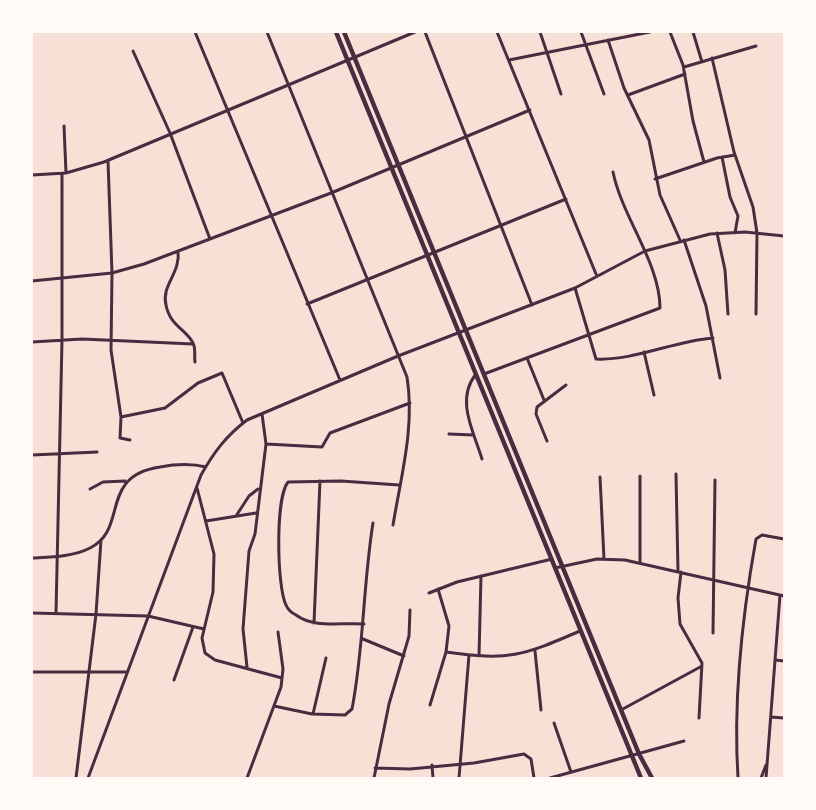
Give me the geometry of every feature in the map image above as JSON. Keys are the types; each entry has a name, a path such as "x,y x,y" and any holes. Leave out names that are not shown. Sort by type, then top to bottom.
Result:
{"main road":[{"path":"336,32 641,778"},
{"path":"344,32 639,754 652,778"},
{"path":"495,423 502,420"}],"street":[{"path":"195,32 340,380"},
{"path":"267,32 406,377 410,403 407,447 393,525"},
{"path":"32,174 64,173 108,161 226,109 415,32"},
{"path":"425,32 532,305"},
{"path":"497,32 596,275"},
{"path":"540,32 561,94"},
{"path":"581,32 604,94"},
{"path":"621,32 623,38"},
{"path":"509,60 650,32"},
{"path":"670,32 684,67 693,121 704,162"},
{"path":"693,32 702,62"},
{"path":"608,40 628,95 649,140 655,179 666,213 682,240 706,306 720,378"},
{"path":"684,67 756,46"},
{"path":"133,51 170,134 210,239"},
{"path":"712,58 735,155 753,207 758,233 756,314"},
{"path":"628,95 685,74"},
{"path":"32,281 112,273 178,251 331,193 530,110"},
{"path":"56,613 62,340 60,246 64,126"},
{"path":"655,179 704,162 735,155"},
{"path":"722,157 730,197 738,216 735,233"},
{"path":"108,161 112,340 121,417 120,438 130,440"},
{"path":"484,374 587,334 658,311 660,304 645,251 621,201 613,172"},
{"path":"307,304 566,199"},
{"path":"88,778 197,486 206,467 229,434 243,423 398,356 575,288 645,251 682,240 717,234 758,233 784,236"},
{"path":"717,234 725,270 728,314"},
{"path":"178,251 179,265 170,281 166,306 174,324 193,344 195,362"},
{"path":"575,288 596,359 644,352 680,341 713,338"},
{"path":"32,342 112,340 193,344"},
{"path":"644,352 654,395"},
{"path":"527,357 544,400"},
{"path":"121,417 165,408 198,383 222,373 243,423"},
{"path":"476,374 467,393 468,418 482,459"},
{"path":"547,441 536,414 539,404 566,385"},
{"path":"266,444 322,447 330,433 410,403"},
{"path":"247,667 243,629 249,551 255,534 258,489 266,444 262,414"},
{"path":"449,434 473,435"},
{"path":"32,455 97,452"},
{"path":"76,778 96,614 101,540 126,482 136,473 182,464 206,467"},
{"path":"676,474 680,624 702,666 699,718"},
{"path":"640,476 640,562"},
{"path":"600,477 604,559"},
{"path":"363,624 314,623 295,615 286,605 278,535 286,484 320,480 399,485"},
{"path":"314,623 320,480"},
{"path":"713,633 715,480"},
{"path":"90,489 103,482 126,482"},
{"path":"197,486 214,562 213,592 202,647 208,657 282,678"},
{"path":"236,516 249,496 258,489"},
{"path":"206,520 256,513"},
{"path":"274,706 314,714 349,713 359,672 365,586 373,523"},
{"path":"738,778 740,668 748,586 758,536 784,539"},
{"path":"32,558 56,557 91,548 101,540"},
{"path":"429,592 558,556"},
{"path":"554,568 604,559 640,562 782,595 766,778"},
{"path":"478,656 481,576"},
{"path":"430,705 446,652 449,627 438,589"},
{"path":"374,778 389,704 404,656 410,610"},
{"path":"32,613 148,616 204,629"},
{"path":"174,680 193,627"},
{"path":"446,652 478,656 516,656 535,651 580,631"},
{"path":"247,778 282,678 278,632"},
{"path":"363,639 404,656"},
{"path":"535,651 541,710"},
{"path":"459,778 470,655"},
{"path":"314,714 326,658"},
{"path":"775,660 784,661"},
{"path":"621,710 702,666"},
{"path":"32,672 128,672"},
{"path":"771,717 784,718"},
{"path":"554,723 571,772"},
{"path":"550,778 684,741"},
{"path":"375,768 410,769 528,754 534,778"},
{"path":"761,778 768,758"},
{"path":"432,765 433,778"}]}
